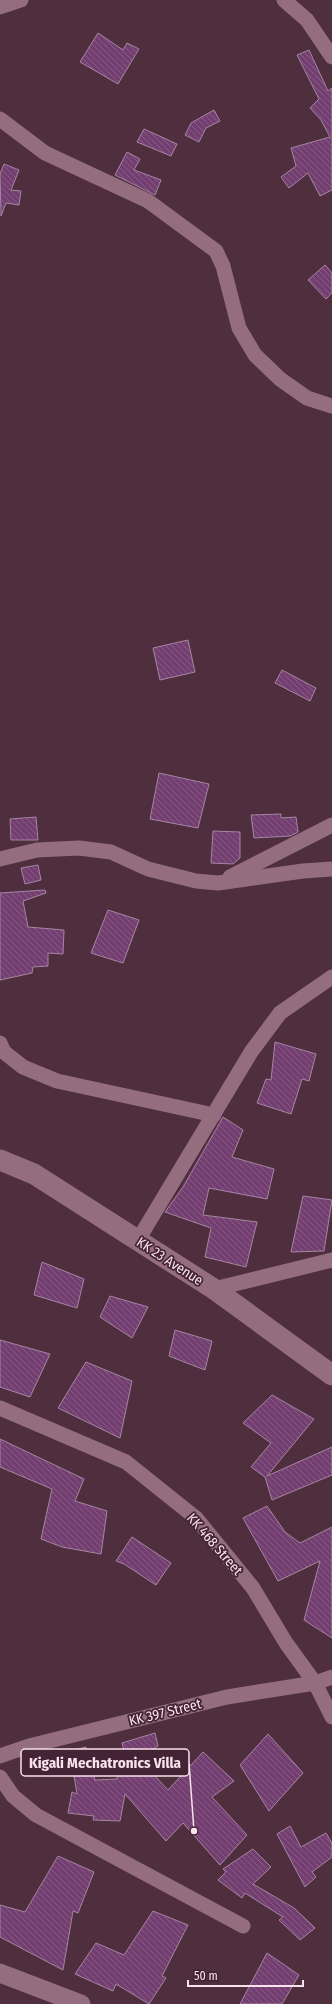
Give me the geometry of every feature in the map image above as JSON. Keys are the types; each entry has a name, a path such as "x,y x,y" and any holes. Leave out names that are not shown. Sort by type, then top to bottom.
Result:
{"main road":[{"name":"KK 23 Avenue","path":"0,1160 34,1174 214,1289 332,1376"}],"street":[{"path":"0,7 21,0"},
{"path":"284,0 306,20 332,57"},
{"path":"0,119 45,153 148,201 216,250 224,266 239,328 255,355 280,379 307,398 332,406"},
{"path":"218,884 332,825"},
{"path":"0,859 37,850 79,848 111,852 148,869 196,881 218,884 303,871 332,869"},
{"path":"138,1240 251,1052 280,1013 332,977"},
{"path":"0,1043 4,1052 23,1067 57,1081 214,1115"},
{"path":"214,1289 332,1260"},
{"name":"KK 468 Street","path":"0,1408 126,1462 196,1518 253,1588 286,1642 315,1683 332,1717"},
{"name":"KK 397 Street","path":"0,1756 29,1746 227,1697 315,1683 332,1677"},
{"path":"0,1777 13,1796 36,1815 243,1926"},
{"path":"0,1973 81,2004"}],"building":[{"path":"98,33 123,50 127,43 139,49 118,84 80,62"},
{"path":"309,50 328,91 332,88 332,190 320,196 308,173 289,188 281,177 296,166 291,148 330,137 321,120 310,108 319,99 297,55"},
{"path":"214,110 220,121 206,128 199,142 185,135 191,123"},
{"path":"144,129 177,144 171,156 137,142"},
{"path":"127,152 140,159 134,170 161,180 155,195 115,175"},
{"path":"4,164 19,170 11,190 21,191 19,205 6,203 1,216 0,174"},
{"path":"325,265 332,273 332,293 326,299 308,280"},
{"path":"188,640 195,672 160,680 153,648"},
{"path":"282,670 316,688 310,701 275,683"},
{"path":"159,773 209,784 198,828 150,819"},
{"path":"281,814 281,818 296,817 298,832 290,836 254,838 251,815"},
{"path":"36,817 38,840 11,840 10,819"},
{"path":"213,831 240,832 240,858 233,864 211,863"},
{"path":"38,865 41,880 25,884 21,868"},
{"path":"45,890 46,893 23,901 28,927 64,930 63,954 48,953 48,966 33,967 32,973 0,980 0,893"},
{"path":"108,910 139,920 123,963 91,953"},
{"path":"275,1042 316,1054 309,1081 302,1079 291,1114 257,1103 266,1079 271,1080"},
{"path":"223,1117 243,1130 232,1157 274,1169 267,1199 209,1188 203,1215 257,1222 246,1267 205,1257 211,1228 165,1212 183,1187"},
{"path":"303,1196 332,1200 324,1251 291,1252"},
{"path":"42,1262 84,1279 77,1308 34,1295"},
{"path":"110,1296 148,1307 132,1338 100,1317"},
{"path":"175,1330 212,1341 205,1370 169,1356"},
{"path":"0,1340 50,1354 30,1397 0,1387"},
{"path":"86,1362 132,1381 120,1438 58,1408"},
{"path":"272,1395 314,1419 267,1476 332,1447 332,1475 272,1500 265,1477 251,1467 271,1443 243,1423"},
{"path":"0,1439 84,1479 75,1501 107,1511 101,1554 62,1547 41,1539 52,1489 0,1467"},
{"path":"267,1506 285,1532 300,1543 332,1527 332,1638 304,1620 320,1561 278,1581 243,1518"},
{"path":"132,1537 171,1563 156,1585 124,1564 116,1561"},
{"path":"155,1733 158,1746 149,1751 154,1775 168,1790 203,1752 234,1781 212,1797 247,1835 220,1865 183,1823 166,1841 125,1794 120,1821 93,1820 94,1816 68,1813 72,1792 77,1794 70,1751 86,1747 95,1780 117,1779 119,1767 128,1766 122,1743"},
{"path":"268,1734 303,1773 269,1811 240,1765"},
{"path":"290,1826 301,1847 326,1833 332,1843 332,1857 312,1872 316,1877 305,1887 277,1834"},
{"path":"253,1849 271,1867 253,1884 294,1908 315,1928 300,1940 279,1920 283,1917 245,1893 242,1898 218,1880 226,1872 223,1869"},
{"path":"58,1856 94,1872 78,1913 73,1911 63,1970 0,1937 0,1905 25,1912"},
{"path":"153,1911 188,1925 162,1976 166,1978 149,2004 116,1984 113,1991 75,1974 96,1943 124,1955"},
{"path":"267,1953 299,1975 282,2004 240,2004"}],"place":[{"name":"Kigali Mechatronics Villa","path":"194,1831"}]}
